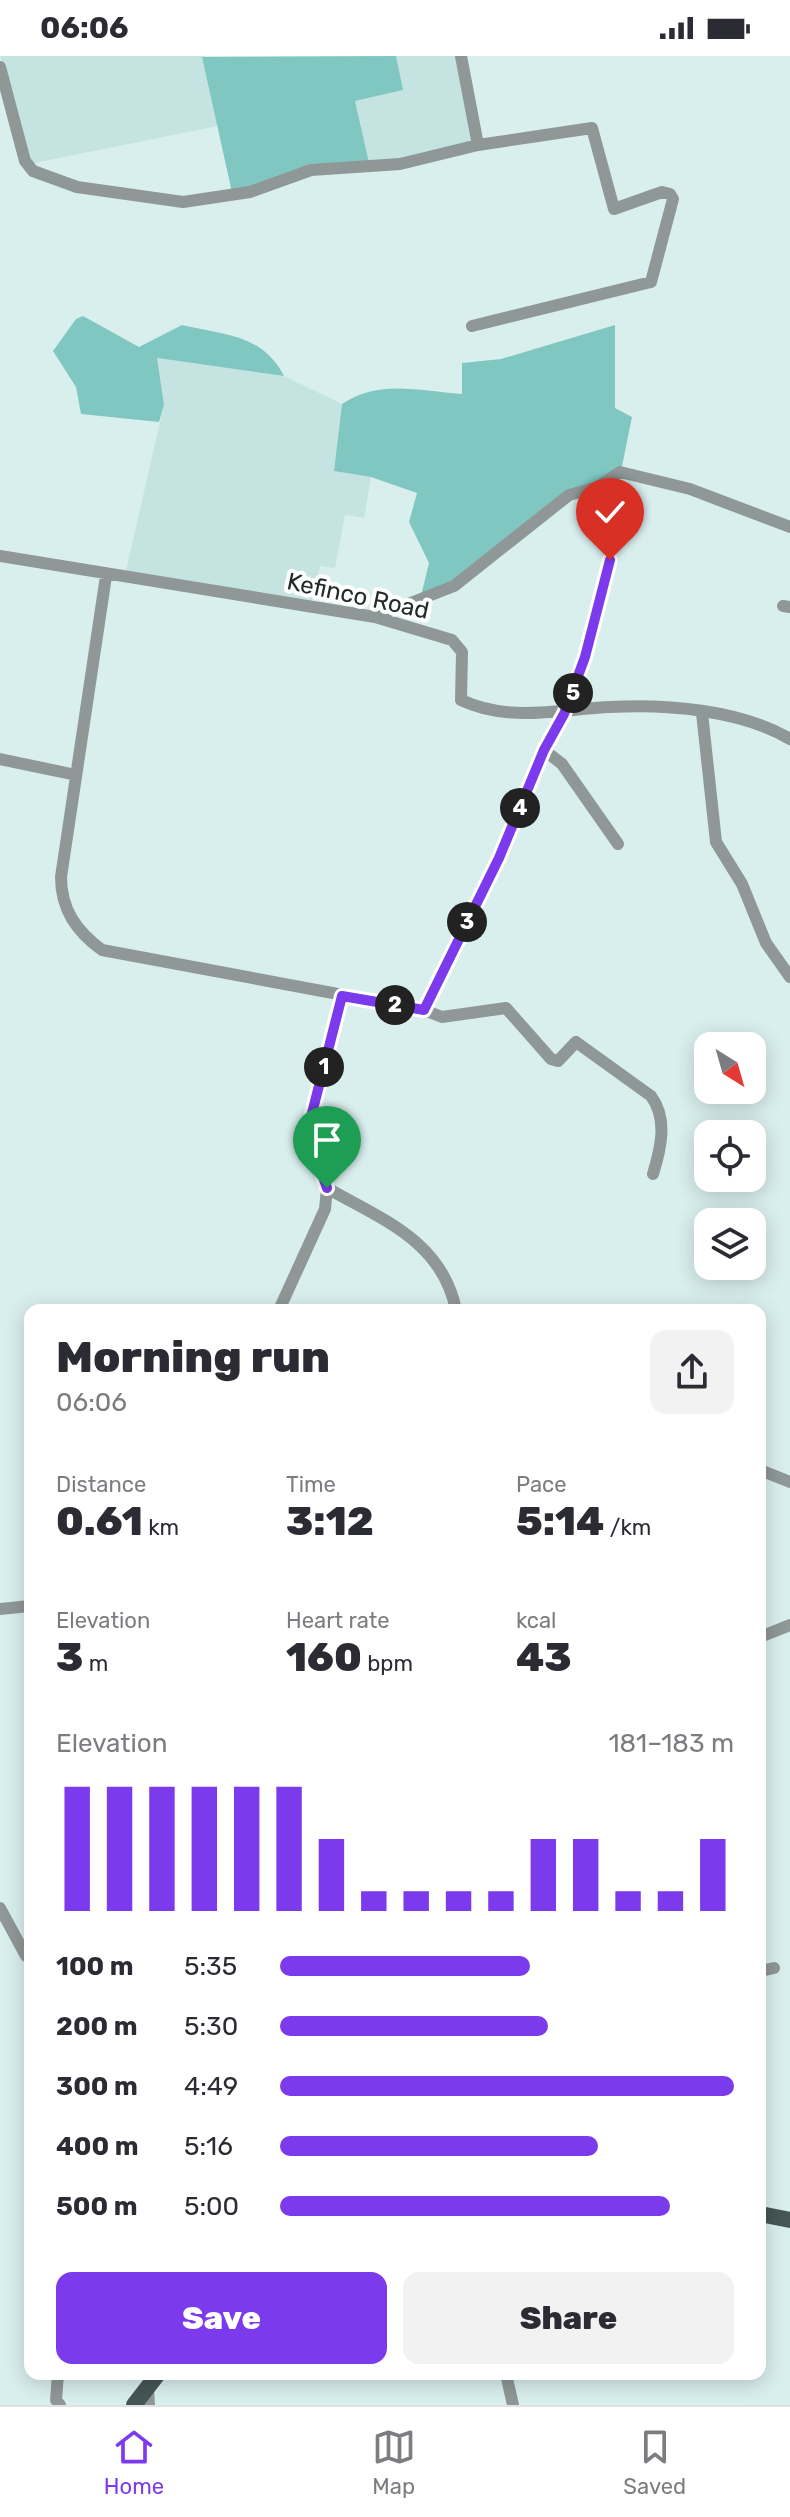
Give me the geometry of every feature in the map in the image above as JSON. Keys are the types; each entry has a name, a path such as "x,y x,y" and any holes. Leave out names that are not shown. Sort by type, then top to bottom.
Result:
{"main road":[{"path":"766,2215 790,2220"},
{"path":"134,2405 153,2381"}],"street":[{"path":"461,56 478,145"},
{"path":"0,67 25,161 33,171 77,187 183,202 219,199 276,184 311,170 400,164 478,145 592,128 614,209 662,192 673,199 651,282 472,326"},
{"path":"375,617 454,586 569,495 598,487 620,472 690,489 790,527"},
{"name":"Kefinco Road","path":"0,556 106,576 375,617 452,640 459,645 458,696 463,702 508,713 564,714 614,707 702,713 764,725 790,739"},
{"path":"424,1010 499,858 544,750 564,714 585,657 610,560"},
{"path":"106,576 61,895 75,926 102,950 424,1010 442,1017 506,1008 551,1059 558,1061 576,1042 622,1073 657,1104 662,1139 653,1174"},
{"path":"702,713 716,842 742,884 766,943 790,977"},
{"path":"544,750 562,764 618,844"},
{"path":"0,759 76,775"},
{"path":"282,1304 325,1209 327,1188 311,1143 311,1117 342,996"},
{"path":"327,1188 415,1238 446,1275 454,1304"},
{"path":"766,1472 790,1482"},
{"path":"0,1609 24,1607"},
{"path":"766,1635 790,1625"},
{"path":"0,1908 24,1952"},
{"path":"766,1970 774,1968"},
{"path":"58,2380 56,2400 60,2405"},
{"path":"507,2380 513,2405"},
{"path":"149,2405 153,2381"}],"shaded area":[{"path":"0,56 207,56 202,57 218,126 29,164"},
{"path":"396,56 459,56 479,146 370,167 355,101 402,90"},
{"path":"396,56 403,90 355,101 370,167 324,168 233,197 202,57"},
{"path":"83,316 139,347 182,325 241,338 265,352 284,376 157,358 164,405 159,422 81,414 76,387 53,351 76,319"},
{"path":"615,325 615,408 632,417 620,476 569,497 419,604 429,563 409,522 417,493 371,477 334,471 342,404 370,391 385,389 462,394 462,363 501,359"},
{"path":"156,358 284,376 342,404 334,471 371,477 364,518 345,515 335,568 320,566 311,607 124,579 164,405"}],"route":[{"path":"327,1188 311,1143 310,1129 342,996 424,1010 499,858 544,750 564,714 585,657 610,560"}]}
